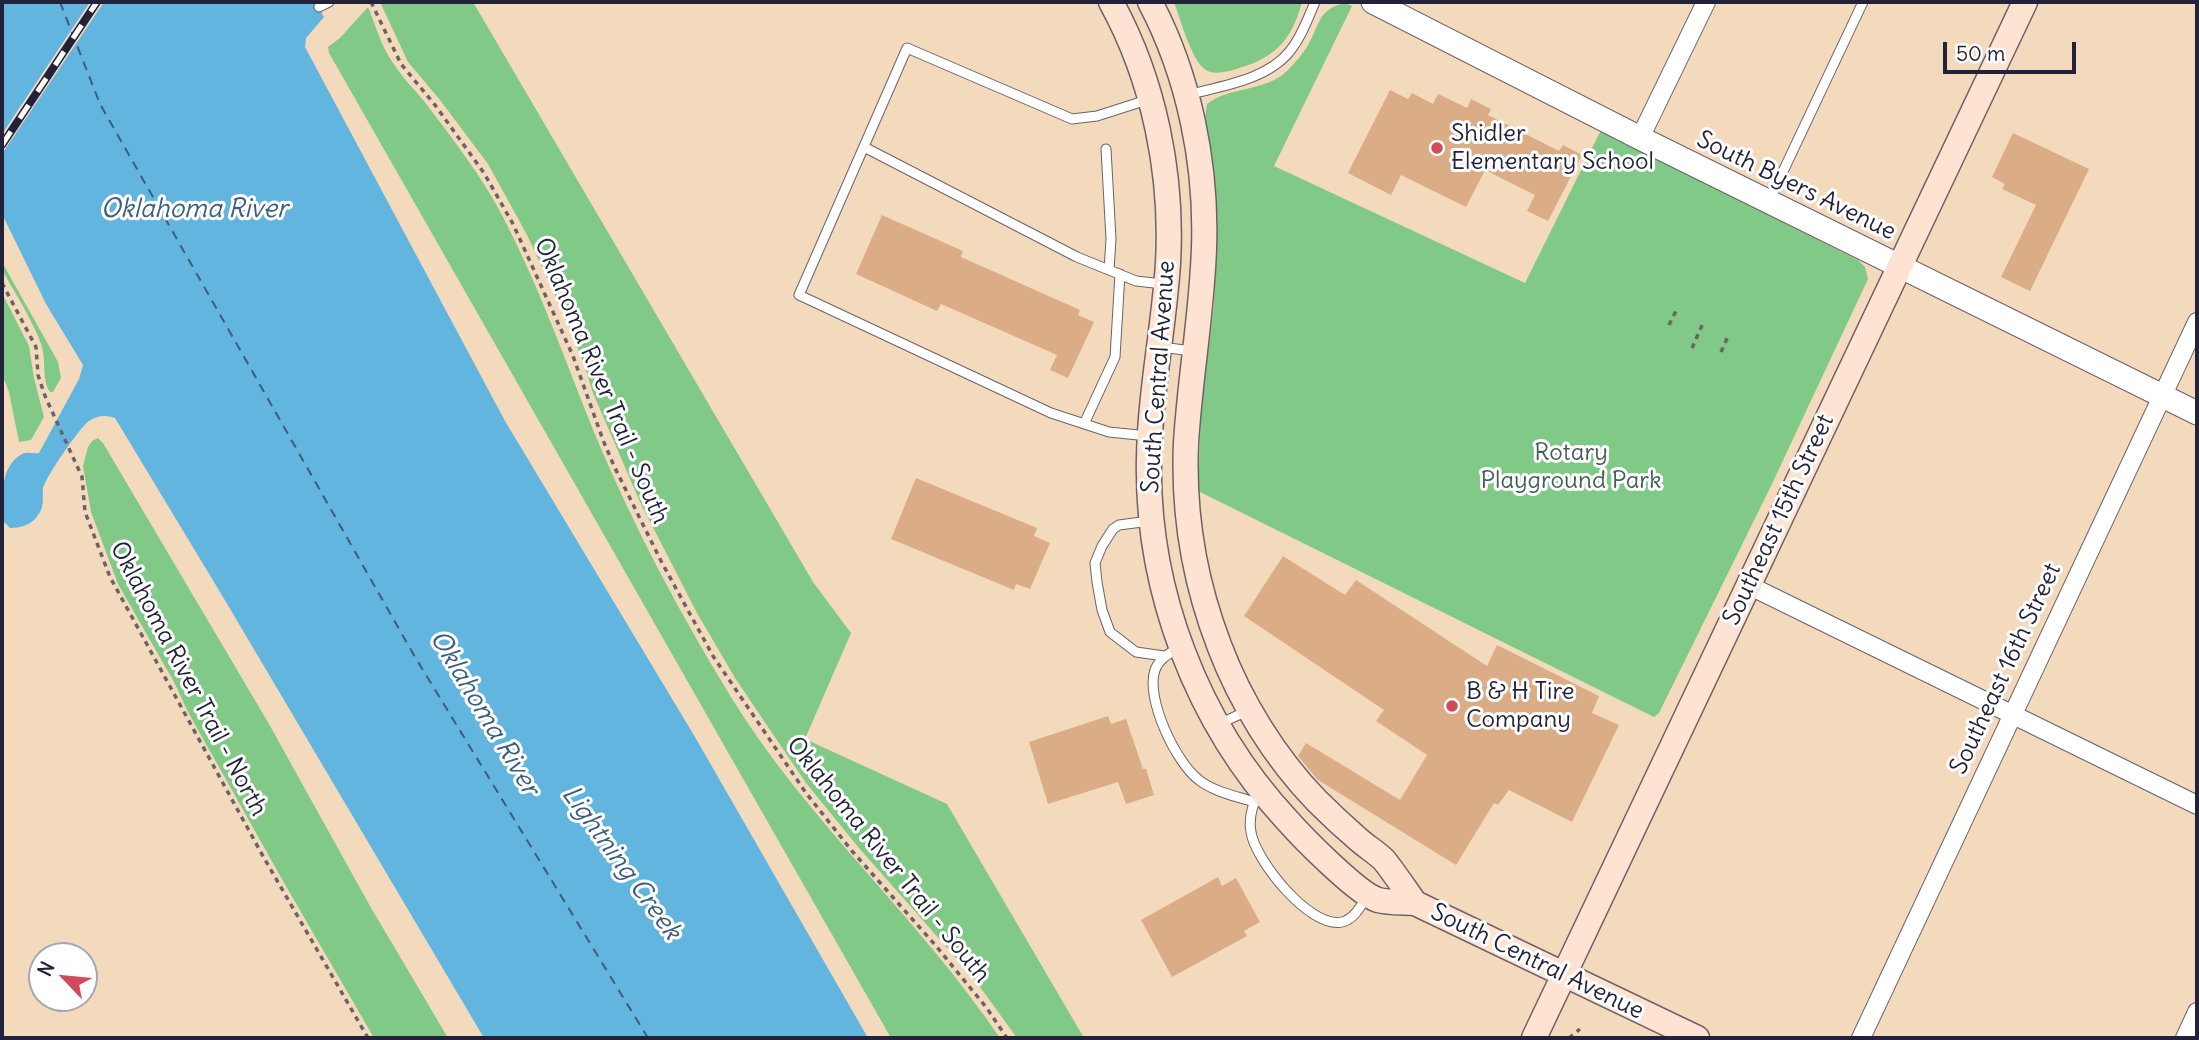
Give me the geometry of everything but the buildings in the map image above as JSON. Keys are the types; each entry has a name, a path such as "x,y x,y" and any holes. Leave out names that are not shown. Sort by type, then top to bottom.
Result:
{"main road":[{"name":"South Central Avenue","path":"1111,2 1129,41 1150,100 1158,133 1167,197 1166,284 1150,436 1149,488 1151,520 1172,651 1257,796 1369,894 1377,899 1415,903 1697,1038"},
{"name":"South Central Avenue","path":"1150,2 1167,38 1186,95 1196,136 1204,211 1203,278 1186,452 1189,531 1209,618 1227,664 1250,709 1278,753 1337,820 1383,859 1415,903"},
{"name":"Southeast 15th Street","path":"1534,1038 2025,2"}],"street":[{"path":"1640,138 1706,2"},
{"name":"South Byers Avenue","path":"1382,4 1640,138 2197,413"},
{"name":"Southeast 16th Street","path":"1861,1038 2197,321"},
{"path":"1748,585 2197,806"},
{"path":"2185,1038 2197,1012"}],"lane":[{"path":"319,7 329,2"},
{"path":"1186,95 1236,81 1273,66 1292,49 1315,2"},
{"path":"1769,201 1863,2"},
{"path":"1150,100 1097,116 1072,119 907,48 799,295 1051,414 1109,432 1150,436"},
{"path":"864,147 1077,257 1136,281 1166,284"},
{"path":"1106,149 1111,239 1109,270"},
{"path":"1084,424 1115,357 1120,274"},
{"path":"1159,347 1195,351"},
{"path":"1151,520 1119,525 1113,529 1095,563 1097,582 1102,610 1111,632 1136,652 1172,651"},
{"path":"1172,651 1155,670 1152,688 1159,714 1182,763 1200,781 1220,791 1257,796 1251,833 1262,861 1287,891 1312,912 1340,922 1353,916 1369,894"},
{"path":"1217,725 1250,709"}],"path":[{"name":"Oklahoma River Trail - South","path":"371,2 401,64 435,105 484,173 513,223 573,356 610,457 653,546 713,656 806,793 852,851 936,946 986,1007 1007,1038"},
{"name":"Oklahoma River Trail - North","path":"2,283 36,347 38,375 79,468 88,522 118,593 264,858 368,1038"},
{"path":"1670,324 1676,311"},
{"path":"1692,348 1703,323"},
{"path":"1721,352 1729,334"},
{"path":"1569,1038 1580,1028"}],"green space":[{"path":"380,2 473,2 813,582 851,633 805,739 947,804 1084,1038 1017,1038 972,976 859,848 806,783 735,678 697,613 640,502 593,393 566,319 527,235 488,164 408,62"},
{"path":"1174,2 1302,2 1286,39 1270,54 1247,66 1216,73 1206,70 1196,58"},
{"name":"Rotary Playground Park","path":"1345,3 1352,6 1274,166 1525,283 1601,130 1858,260 1865,267 1868,279 1771,486 1659,713 1654,717 1198,491 1201,410 1214,306 1217,244 1215,182 1205,119 1207,104 1226,94 1278,78 1304,52 1325,13"},
{"path":"368,7 389,56 466,157 503,217 541,298 596,437 626,504 676,602 731,697 794,786 934,952 1000,1038 891,1038 329,53 328,47 340,38"},
{"path":"2,262 58,362 61,378 53,392 47,387 41,344 2,270"},
{"path":"2,293 29,346 44,417 31,440 19,442 9,392 2,374"},
{"path":"98,438 269,724 370,906 448,1038 374,1038 283,881 118,584 91,512 83,466 88,447"}],"water":[{"name":"Oklahoma River","path":"2,2 316,2 324,17 306,38 305,47 505,421 695,737 868,1038 484,1038 115,418 96,418 89,421 79,432 45,483 42,509 29,524 10,528 2,520 4,483 10,466 22,454 39,453 79,379 83,365 46,304 2,214"}],"pier":[{"path":"90,2 104,2 2,154 2,134"}],"ferry route":[{"path":"60,2 100,104 415,657 648,1038"}],"railway":[{"path":"2,145 97,2"}],"place":[{"name":"Shidler Elementary School","path":"1437,148"},
{"name":"B & H Tire Company","path":"1452,706"}],"water label":[{"name":"Lightning Creek","path":"621,863"}]}
